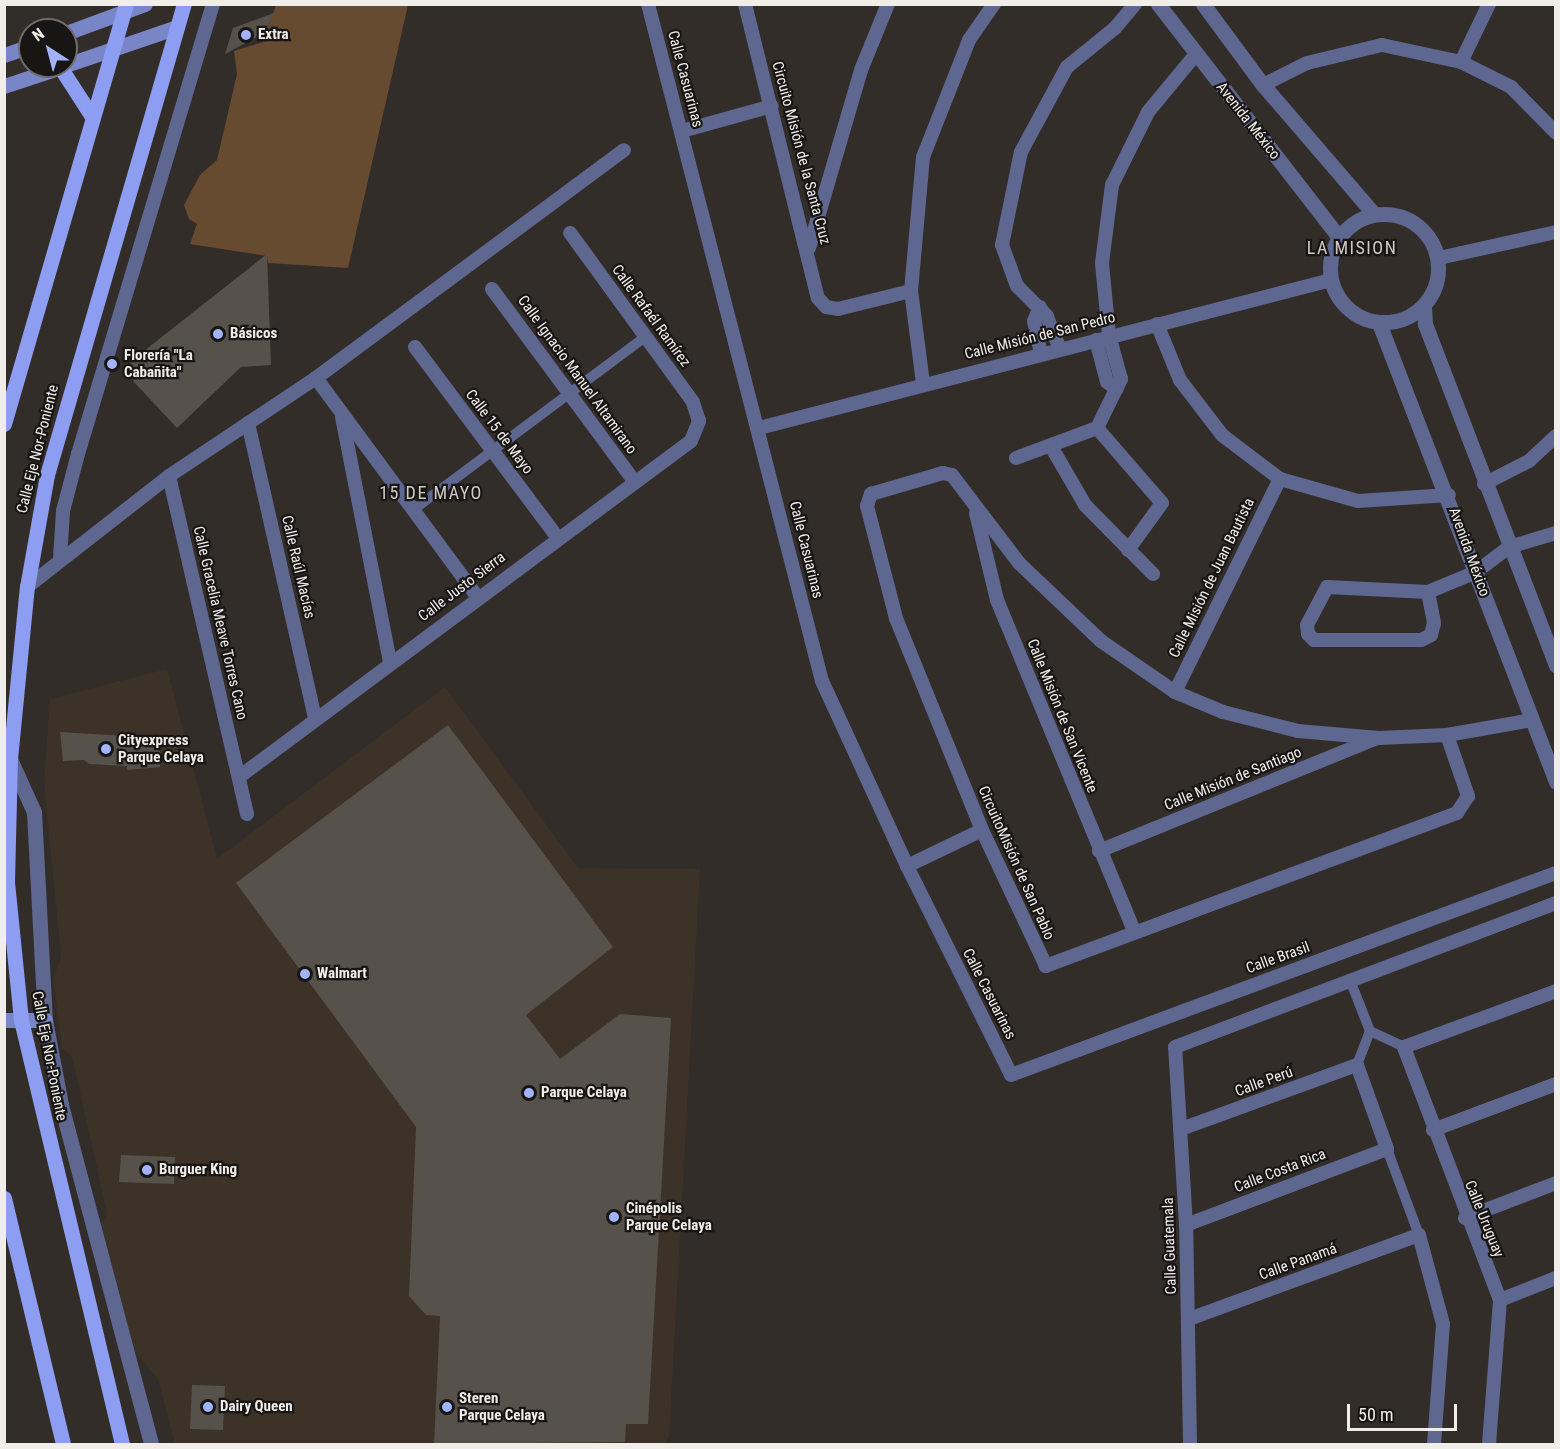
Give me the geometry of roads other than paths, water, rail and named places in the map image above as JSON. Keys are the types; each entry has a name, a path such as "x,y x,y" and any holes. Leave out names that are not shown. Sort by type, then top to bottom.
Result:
{"main road":[{"path":"78,28 125,9 145,4"},
{"name":"Calle Eje Nor-Poniente","path":"122,1444 21,1020 8,881 10,759 27,587 47,475 184,4"},
{"path":"4,424 91,115 125,9"},
{"path":"78,61 177,27"},
{"path":"4,86 28,78"},
{"path":"70,78 91,115"},
{"path":"4,1020 45,1020"},
{"path":"4,1198 63,1444"}],"street":[{"path":"60,558 63,511 78,454 213,4"},
{"name":"Calle Casuarinas","path":"648,4 759,428 822,681 907,866 1011,1075"},
{"name":"Circuito Misión de la Santa Cruz","path":"745,4 809,249 818,298 826,307 838,309 910,291"},
{"path":"809,249 861,70 888,4"},
{"path":"923,383 910,291 923,157 969,40 994,4"},
{"path":"1060,349 1040,307 1017,286 1002,246 1021,152 1068,67 1115,28 1135,4"},
{"name":"Avenida México","path":"1158,4 1339,237"},
{"path":"1203,4 1263,85 1374,214"},
{"path":"1461,62 1489,4"},
{"path":"1263,85 1307,63 1382,45 1461,62 1511,87 1556,133"},
{"path":"1016,458 1052,448 1097,428 1117,389 1121,379 1103,338 1102,263 1112,185 1148,112 1196,54"},
{"path":"682,130 772,106"},
{"path":"27,587 60,558 169,476 316,378 624,150"},
{"path":"1374,214 1406,218 1431,238 1439,258 1438,281 1424,306 1404,319 1379,323 1358,316 1342,303 1331,279 1331,256 1339,237 1354,223 1374,214"},
{"path":"1439,258 1556,232"},
{"name":"Calle Rafaél Ramírez","path":"570,233 693,402 699,422"},
{"name":"Calle Misión de San Pedro","path":"759,428 923,383 1331,279"},
{"name":"Calle Ignacio Manuel Altamirano","path":"492,289 635,482"},
{"path":"1424,306 1425,324 1484,484 1556,666"},
{"path":"1040,307 1034,321 1041,354"},
{"name":"Avenida México","path":"1379,323 1449,495 1556,782"},
{"path":"1157,324 1180,380 1222,435 1280,479 1358,501 1449,495"},
{"path":"413,510 645,337"},
{"name":"Calle 15 de Mayo","path":"415,347 558,538"},
{"path":"316,378 477,596"},
{"path":"342,413 390,662"},
{"name":"Calle Justo Sierra","path":"239,777 477,596 691,441 699,422"},
{"name":"Calle Raúl Macías","path":"248,423 315,719"},
{"path":"1097,428 1162,503 1128,550"},
{"path":"1484,484 1529,461 1556,436"},
{"path":"1052,448 1085,505 1153,574"},
{"name":"CircuitoMisión de San Pablo","path":"975,509 952,475 943,473 881,488 871,494 867,506 896,618 982,830 1046,966 1134,931 1456,813 1468,796 1447,735"},
{"name":"Calle Gracelia Meave Torres Cano","path":"169,476 247,814"},
{"name":"Calle Misión de Juan Bautista","path":"1175,692 1280,479"},
{"path":"975,509 1019,563 1101,641 1175,692 1223,712 1298,731 1379,738 1447,735 1532,720"},
{"name":"Calle Misión de San Vicente","path":"975,509 997,600 1099,852 1134,931"},
{"path":"1428,592 1434,623 1431,635 1421,640 1314,640 1308,634 1307,625 1327,587 1428,592 1476,572 1509,547 1556,533"},
{"name":"Calle Misión de Santiago","path":"1099,852 1379,738"},
{"path":"10,759 34,812 45,1020 61,1105 151,1444"},
{"path":"907,866 982,830"},
{"name":"Calle Brasil","path":"1011,1075 1556,873"},
{"path":"1434,1444 1443,1324 1419,1235 1357,1065 1370,1031 1350,980 1556,903"},
{"name":"Calle Guatemala","path":"1190,1444 1186,1225 1175,1047 1350,980"},
{"path":"1370,1031 1404,1047 1556,990"},
{"name":"Calle Uruguay","path":"1404,1047 1465,1218 1500,1300 1489,1444"},
{"name":"Calle Perú","path":"1181,1129 1357,1065"},
{"path":"1433,1130 1556,1084"},
{"name":"Calle Costa Rica","path":"1186,1225 1387,1149"},
{"path":"1465,1218 1556,1183"},
{"name":"Calle Panamá","path":"1189,1319 1419,1235"},
{"path":"1500,1300 1556,1278"}],"place":[{"name":"Extra","path":"246,35"},
{"name":"Básicos","path":"218,334"},
{"name":"Florería \"La Cabañita\"","path":"112,364"},
{"name":"Cityexpress Parque Celaya","path":"106,749"},
{"name":"Walmart","path":"305,974"},
{"name":"Parque Celaya","path":"529,1093"},
{"name":"Burguer King","path":"147,1170"},
{"name":"Cinépolis Parque Celaya","path":"614,1217"},
{"name":"Dairy Queen","path":"208,1407"},
{"name":"Steren Parque Celaya","path":"447,1407"}],"district":[{"name":"LA MISION","path":"1352,248"},
{"name":"15 DE MAYO","path":"431,493"}]}
